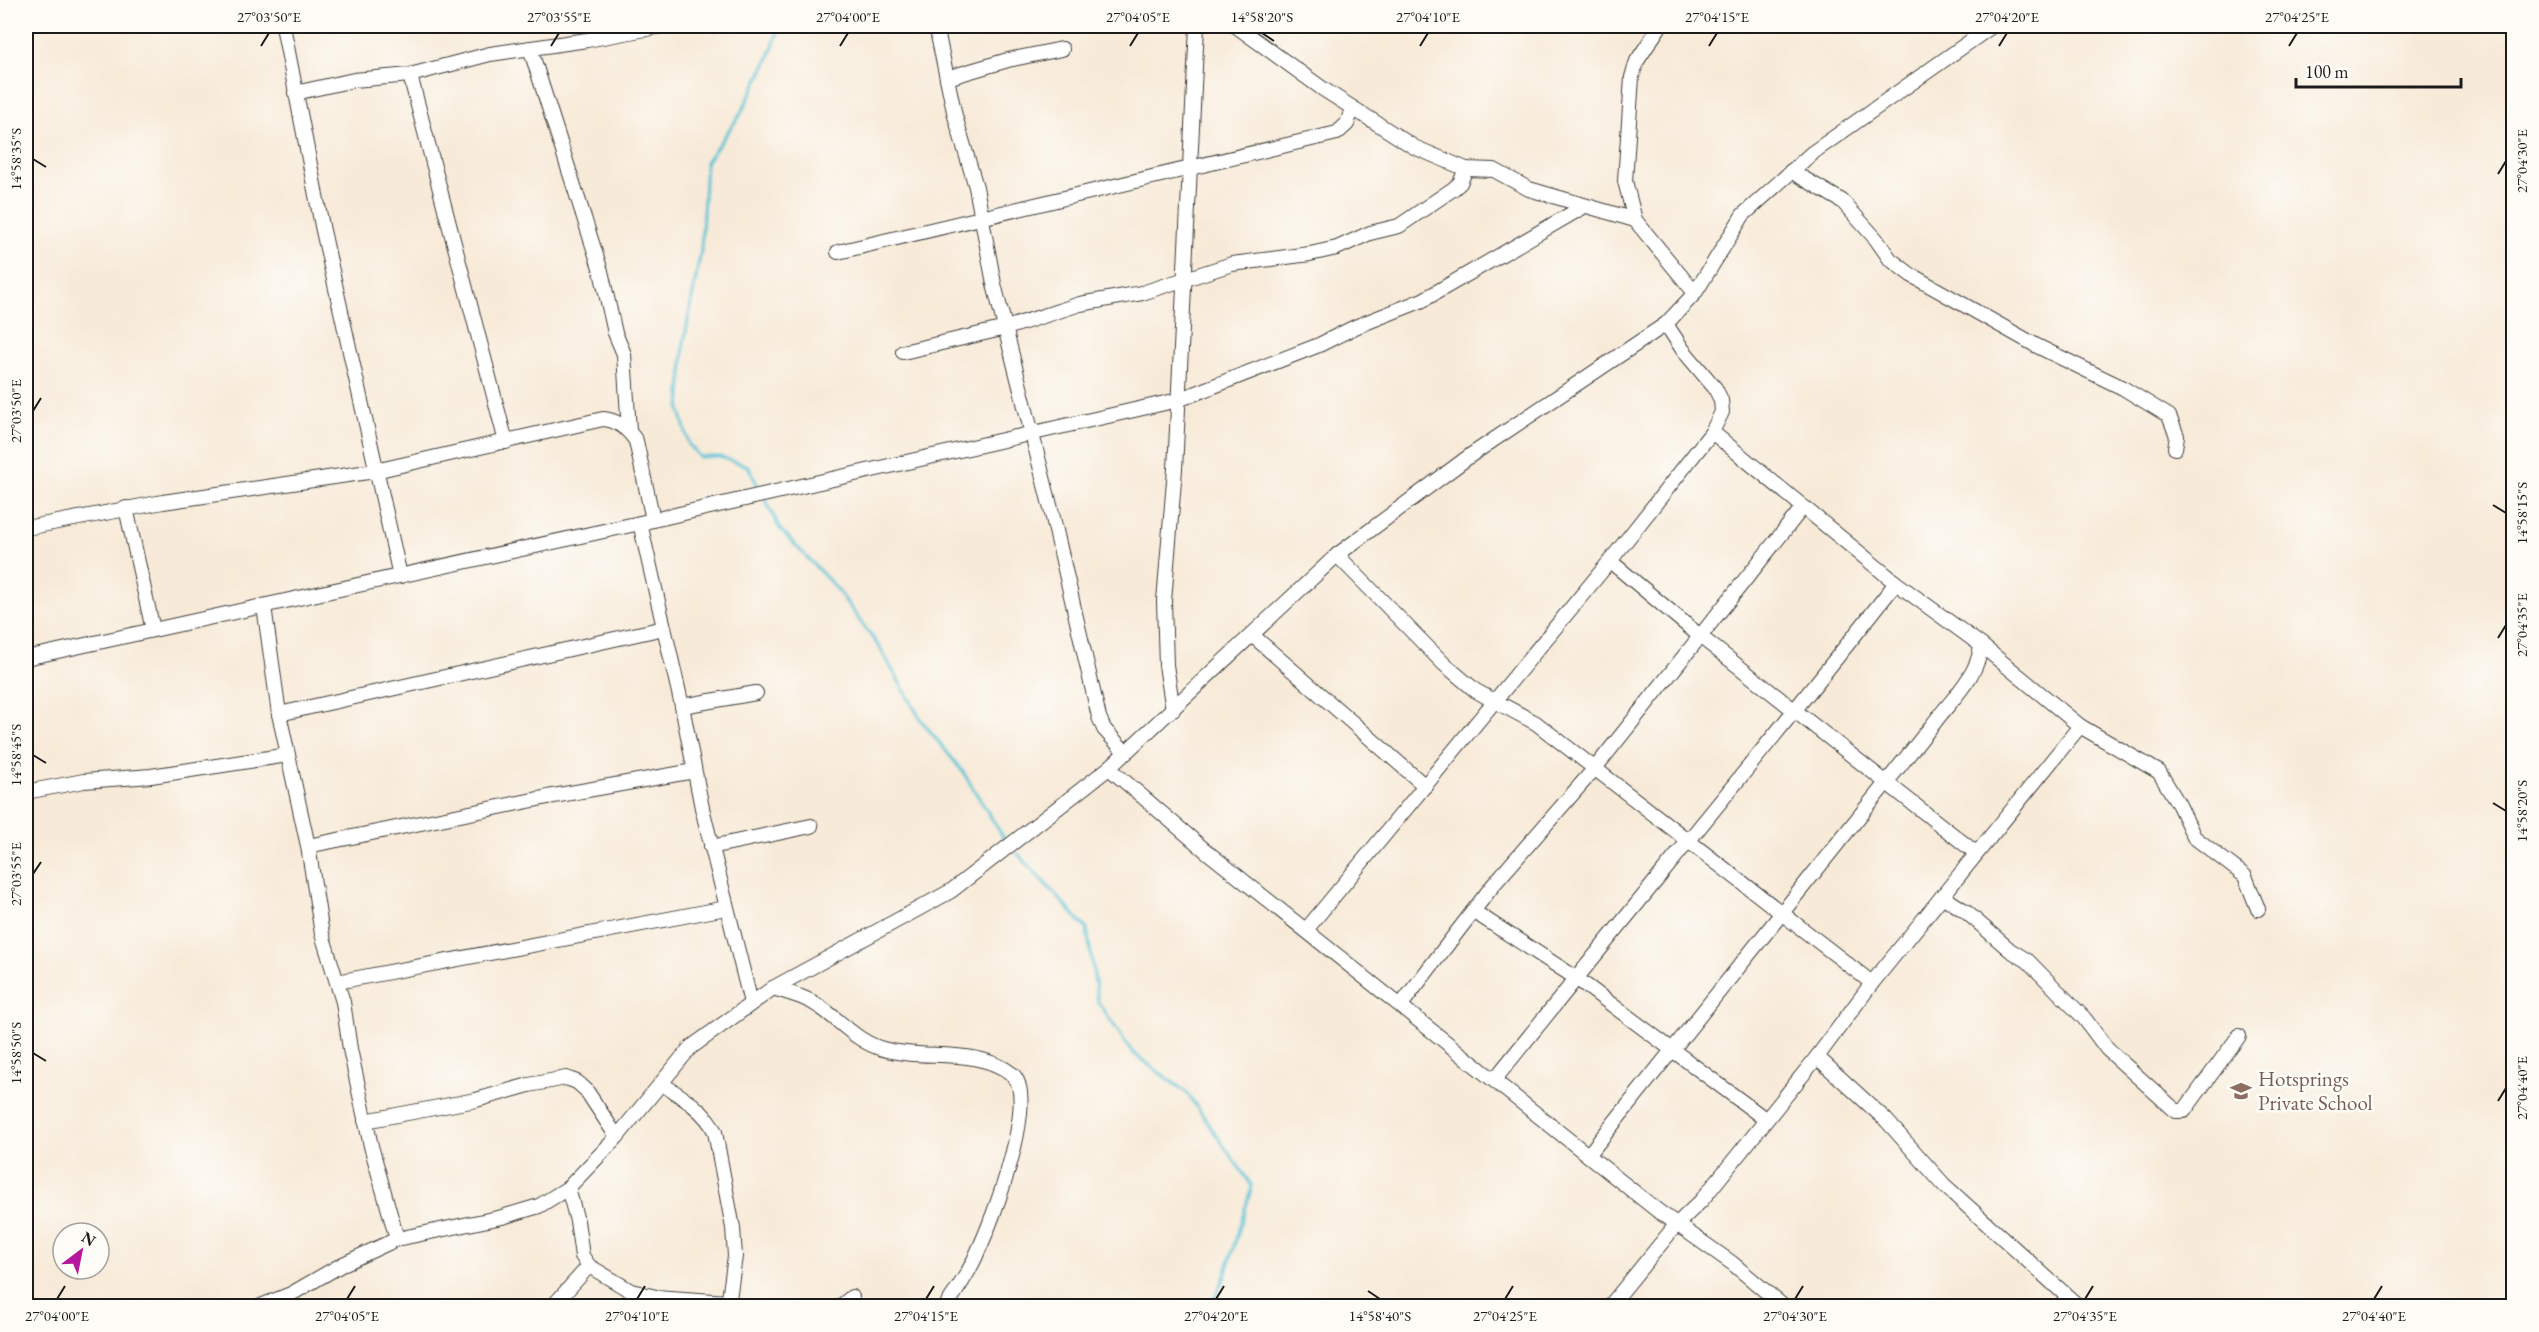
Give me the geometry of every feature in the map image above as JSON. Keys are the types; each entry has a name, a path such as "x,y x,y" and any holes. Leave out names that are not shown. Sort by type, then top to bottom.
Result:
{"street":[{"path":"283,26 295,93 375,471 400,576"},
{"path":"295,93 354,81 410,75 490,54 662,26"},
{"path":"936,26 955,116 976,187 988,257 1051,509 1099,717 1104,729 1126,753"},
{"path":"1173,710 1166,665 1164,601 1178,400 1197,26"},
{"path":"1236,26 1352,109 1414,147 1466,169 1494,170 1529,189 1583,207 1635,220"},
{"path":"1660,26 1637,61 1632,77 1625,181 1635,220 1695,293"},
{"path":"261,1306 291,1294 343,1264 397,1239 502,1217 539,1206 568,1188 591,1167 690,1048 773,988 951,891 1109,768 1337,555 1471,455 1666,324 1695,293 1743,215 1812,153 1992,26"},
{"path":"530,48 601,271 615,333 624,354 629,431"},
{"path":"947,78 1008,60 1062,49"},
{"path":"410,75 506,442"},
{"path":"838,252 1337,133 1347,124 1352,109"},
{"path":"903,352 1005,328 1080,304 1142,293 1232,264 1310,254 1337,248 1370,233 1399,226 1453,189 1460,183 1466,169"},
{"path":"1791,171 1842,201 1876,239 1890,259 1911,275 2037,346 2123,388 2169,416 2177,436 2175,448"},
{"path":"26,658 646,522 1178,400 1319,345 1355,327 1423,300 1583,207"},
{"path":"1306,930 1610,561 1712,432 1722,412 1715,388 1683,350 1666,324"},
{"path":"26,528 126,508 375,471 603,419 614,421 629,431 636,441 646,522 664,628 711,847 751,1003"},
{"path":"1712,432 1896,583 1981,645 2080,726 2159,772 2179,805 2194,837 2245,876 2258,909"},
{"path":"1401,1005 1473,911 1596,767 1803,507"},
{"path":"126,508 153,630"},
{"path":"1337,555 1444,664 1476,691 1536,723 1596,767 1687,841 1872,983"},
{"path":"1610,561 1701,637 1976,854"},
{"path":"1495,1079 1687,841 1795,712 1896,583"},
{"path":"264,606 279,714 308,846 322,934 343,1002 365,1121 397,1239"},
{"path":"279,714 664,628"},
{"path":"1252,635 1425,786"},
{"path":"1589,1154 1974,671 1980,658 1981,645"},
{"path":"682,706 756,693"},
{"path":"1610,1306 1676,1225 1701,1202 1765,1119 1817,1057 1872,983 2080,726"},
{"path":"26,792 84,781 151,776 288,755"},
{"path":"1109,768 1206,851 1676,1225 1732,1263 1783,1306"},
{"path":"308,846 548,797 694,771"},
{"path":"711,847 811,826"},
{"path":"1942,896 1965,911 2010,950 2028,961 2084,1018 2108,1049 2176,1111 2184,1111 2240,1036"},
{"path":"337,982 726,908"},
{"path":"1473,911 1576,978 1765,1119"},
{"path":"773,988 808,1000 865,1042 883,1049 910,1054 969,1057 1006,1071 1018,1082 1022,1097 1006,1179 978,1253 946,1306"},
{"path":"1817,1057 1886,1120 1944,1185 2078,1306"},
{"path":"365,1121 476,1100 529,1085 566,1078 586,1090 617,1137"},
{"path":"568,1188 577,1221 582,1256 589,1266 631,1291 656,1297 728,1304 735,1256 733,1228 715,1132 711,1122 662,1084"},
{"path":"553,1306 589,1266"},
{"path":"840,1306 852,1297"}],"waterway":[{"path":"760,490 748,466 720,457 700,457 689,445 680,410 684,342 701,250 706,162 740,115 768,60 780,26"},
{"path":"765,499 780,529 836,588 880,648 921,720 963,772 1005,840"},
{"path":"1018,854 1087,929 1098,1002 1133,1053 1187,1093 1252,1186 1224,1279 1210,1306"}],"place":[{"name":"Hotsprings Private School","path":"2241,1091"}]}
